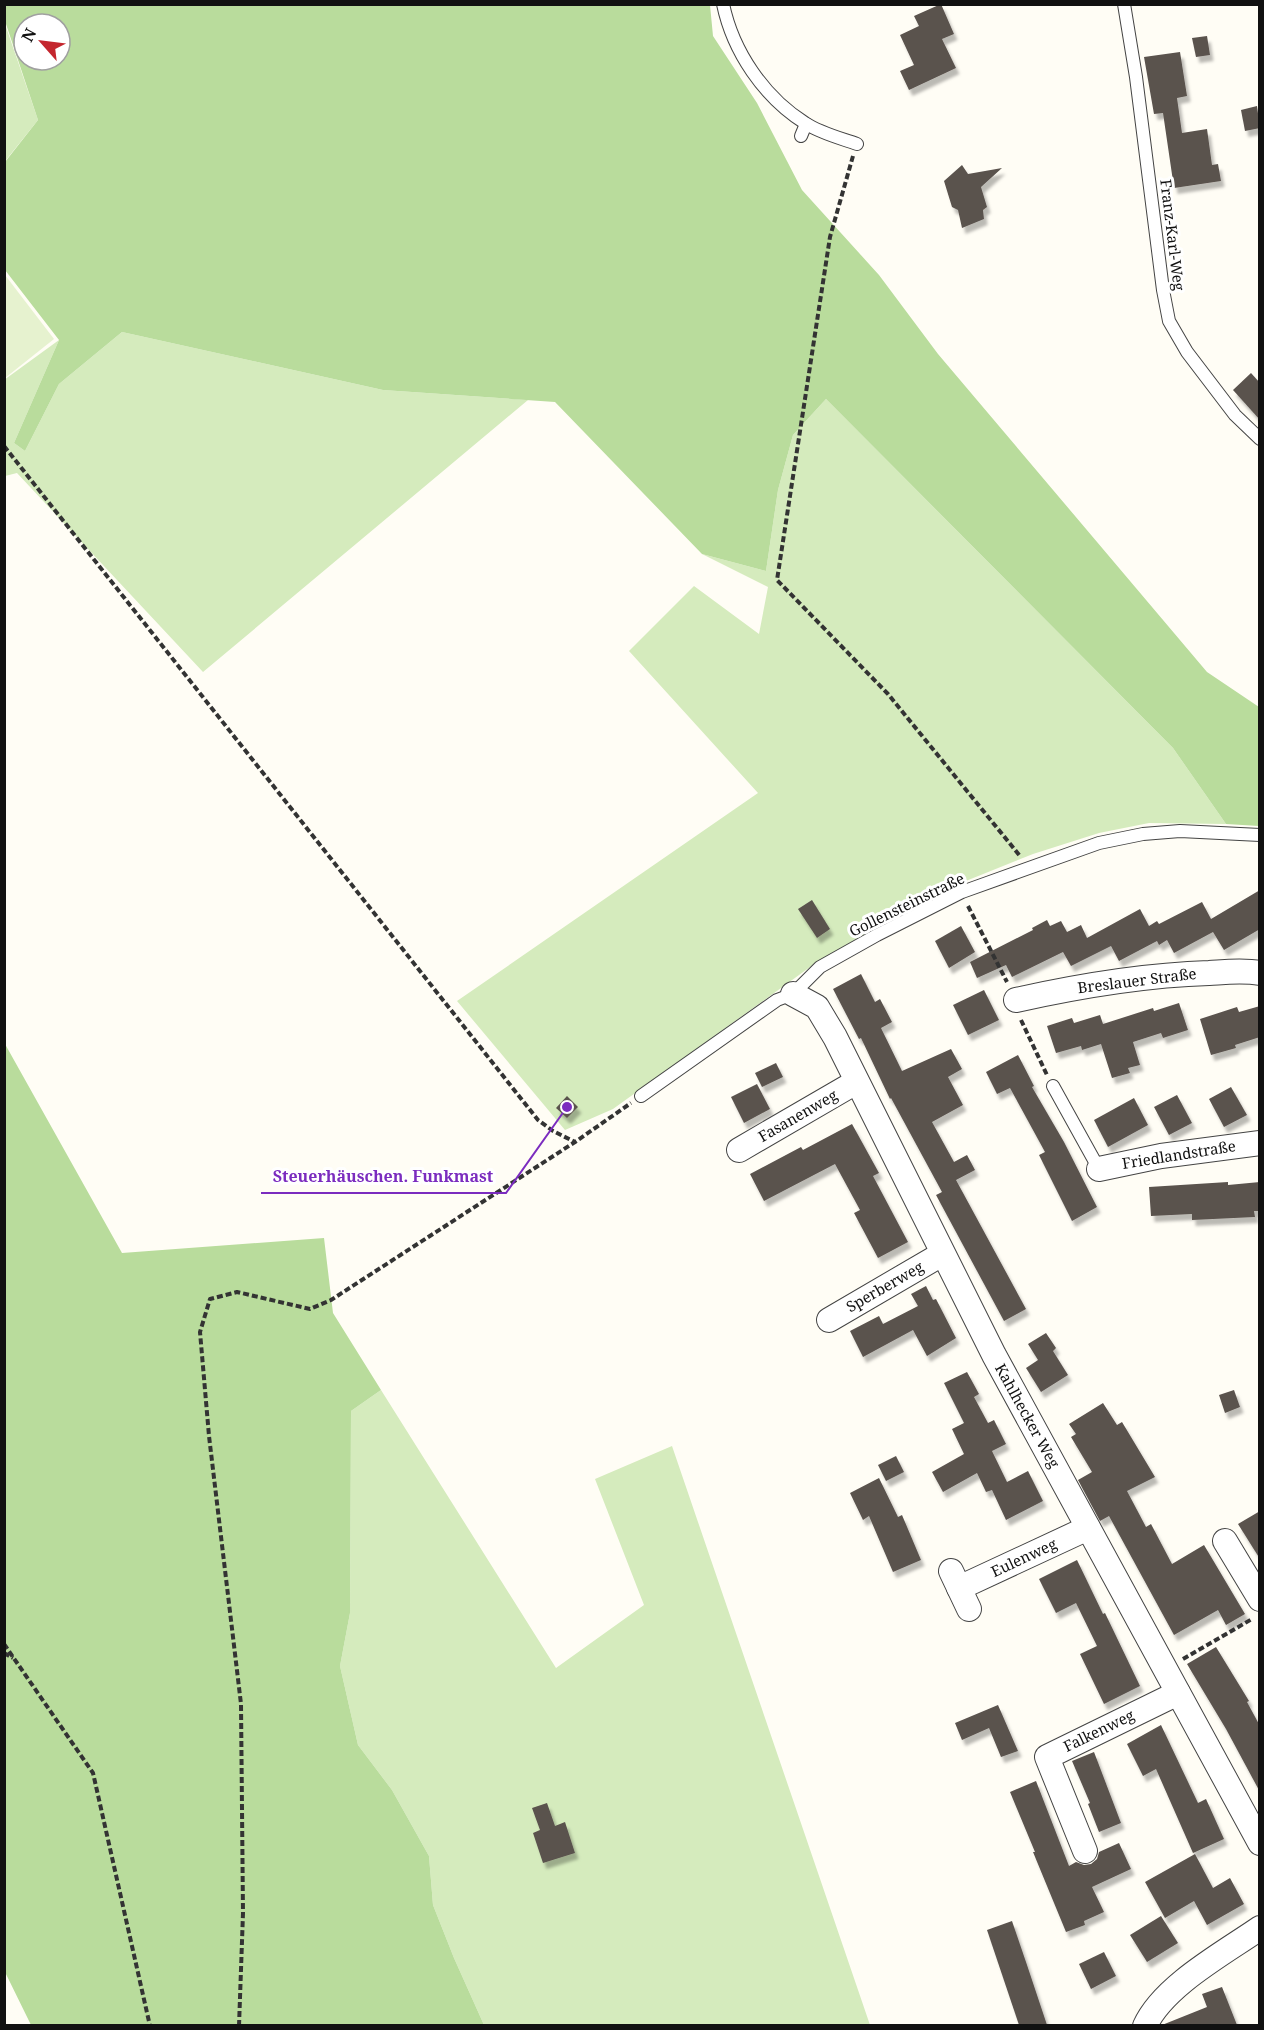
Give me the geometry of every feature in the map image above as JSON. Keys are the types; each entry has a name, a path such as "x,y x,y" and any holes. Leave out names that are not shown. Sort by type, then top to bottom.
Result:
{"street":[{"name":"Breslauer Straße","path":"1016,1000 1124,980 1192,973 1250,971 1260,973"},
{"name":"Kahlhecker Weg","path":"793,994 817,1007 994,1355 1260,1843"},
{"name":"Fasanenweg","path":"739,1150 856,1082"},
{"name":"Friedlandstraße","path":"1099,1169 1171,1154 1260,1143"},
{"name":"Sperberweg","path":"828,1319 942,1254"},
{"name":"Eulenweg","path":"960,1589 1088,1528"},
{"path":"1225,1541 1260,1599"},
{"name":"Falkenweg","path":"1085,1851 1047,1757 1178,1693"},
{"path":"1145,2025 1158,2004 1172,1990 1260,1928"}],"lane":[{"path":"723,4 732,33 747,64 774,100 804,130 856,144"},
{"name":"Franz-Karl-Weg","path":"1124,4 1169,321 1187,352 1228,406 1260,439"},
{"name":"Gollensteinstraße","path":"641,1096 777,1000 793,994 820,967 962,892 1099,843 1143,834 1180,831 1260,835"},
{"path":"1053,1086 1099,1169"}],"path":[{"path":"856,144 830,237 777,580 888,694 1030,868"},
{"path":"4,447 538,1120 575,1142"},
{"path":"962,892 1016,1000 1022,1025 1053,1086"},
{"path":"239,2025 243,1913 241,1704 209,1436 200,1332 210,1299 237,1292 310,1309 331,1300 575,1142 641,1096"},
{"path":"1165,1670 1260,1614"},
{"path":"4,1644 93,1773 150,2025"},
{"path":"4,1653 16,1660"}],"green space":[{"path":"5,4 710,5 713,36 757,103 802,190 879,275 938,354 1207,672 1259,707 1259,826 1226,824 1173,748 826,399 793,435 778,490 766,571 702,554 555,402 383,390 122,332 59,384 25,451 14,443 59,340 5,270 5,162 38,120 22,72 72,72 72,12 12,12 12,42 5,21"},
{"path":"4,21 12,44 12,72 22,72 38,120 6,160 4,158"},
{"path":"5,275 54,339 5,378"},
{"path":"122,332 383,390 528,400 203,672 17,473 5,476 4,380 59,340 14,443 25,451 59,384"},
{"path":"826,399 1173,748 1226,824 1149,823 1099,833 1033,854 936,893 817,962 613,1109 565,1130 457,1001 758,793 629,651 694,586 759,634 768,587 702,554 766,571 778,490 793,435"},
{"path":"5,1044 122,1253 324,1238 333,1313 381,1390 351,1411 350,1613 340,1666 358,1745 392,1790 429,1856 433,1905 484,2025 31,2025 4,1970"},
{"path":"381,1390 556,1668 644,1605 595,1479 672,1446 870,2025 484,2025 433,1905 429,1856 392,1790 358,1745 340,1666 350,1613 351,1411"}],"building":[{"path":"941,4 954,34 942,39 956,68 909,90 900,71 914,65 900,35 919,26 914,16"},
{"path":"1207,36 1210,55 1196,57 1192,38"},
{"path":"1180,52 1187,96 1177,98 1182,133 1207,129 1212,165 1218,164 1221,181 1174,188 1163,113 1154,114 1144,57"},
{"path":"1257,106 1260,128 1245,131 1241,110"},
{"path":"962,165 968,174 1002,168 981,187 987,207 983,210 984,219 962,228 958,210 952,207 944,181"},
{"path":"1251,373 1260,383 1260,420 1233,390"},
{"path":"1260,890 1260,929 1224,950 1213,932 1174,953 1167,940 1159,945 1157,941 1119,961 1111,946 1071,966 1063,952 1012,977 1006,965 977,978 970,962 1033,930 1032,928 1047,920 1050,926 1061,921 1067,932 1081,925 1087,938 1140,909 1149,926 1157,921 1159,924 1202,902 1211,919"},
{"path":"812,900 830,929 817,938 798,909"},
{"path":"961,926 975,952 949,968 935,941"},
{"path":"861,974 875,1002 880,999 892,1022 881,1028 902,1071 951,1049 962,1069 948,1077 963,1105 932,1122 954,1162 967,1155 975,1170 956,1180 1026,1309 1004,1321 936,1195 942,1192 890,1099 861,1038 859,1039 833,989"},
{"path":"984,990 999,1020 968,1035 953,1005"},
{"path":"1179,1003 1188,1030 1163,1038 1161,1033 1133,1042 1140,1065 1128,1068 1130,1073 1112,1078 1101,1044 1082,1050 1081,1046 1056,1053 1047,1026 1072,1018 1074,1023 1100,1015 1103,1024 1153,1008 1154,1011"},
{"path":"1260,1006 1260,1037 1235,1045 1236,1048 1211,1055 1200,1019 1237,1007 1239,1012"},
{"path":"1018,1055 1034,1086 1032,1087 1064,1142 1097,1207 1072,1221 1039,1155 1045,1152 1010,1088 997,1094 986,1072"},
{"path":"776,1063 783,1077 762,1087 755,1073"},
{"path":"757,1084 770,1109 744,1123 731,1097"},
{"path":"1231,1087 1247,1115 1224,1127 1209,1099"},
{"path":"1177,1095 1192,1123 1169,1135 1154,1107"},
{"path":"567,1096 578,1107 567,1118 556,1108"},
{"path":"1134,1098 1148,1125 1108,1147 1094,1120"},
{"path":"852,1124 879,1173 873,1176 908,1242 878,1258 854,1213 860,1210 835,1164 764,1201 750,1174"},
{"path":"1228,1182 1228,1185 1260,1182 1260,1211 1254,1211 1255,1217 1192,1220 1192,1214 1151,1216 1149,1187"},
{"path":"926,1286 933,1300 936,1299 956,1338 927,1356 913,1330 863,1357 850,1331 879,1316 883,1324 918,1306 911,1294"},
{"path":"1046,1333 1056,1348 1053,1351 1068,1375 1041,1392 1026,1368 1038,1360 1028,1344"},
{"path":"967,1372 979,1394 974,1397 988,1423 994,1420 1006,1444 992,1451 1007,1482 1028,1471 1043,1501 1006,1520 992,1490 986,1492 977,1473 943,1492 932,1472 964,1454 952,1429 964,1423 944,1383"},
{"path":"1234,1390 1240,1407 1225,1413 1219,1395"},
{"path":"1103,1403 1117,1425 1122,1422 1155,1477 1127,1491 1146,1527 1151,1524 1172,1564 1204,1545 1245,1614 1226,1625 1218,1610 1174,1635 1109,1516 1100,1521 1078,1480 1092,1472 1071,1437 1076,1434 1069,1424"},
{"path":"896,1456 904,1472 886,1481 878,1465"},
{"path":"879,1478 898,1517 902,1515 921,1560 893,1572 869,1516 863,1520 850,1493"},
{"path":"1260,1511 1260,1559 1238,1524"},
{"path":"1077,1560 1140,1686 1104,1704 1080,1654 1097,1646 1076,1603 1056,1613 1039,1579"},
{"path":"1216,1647 1249,1701 1247,1702 1260,1726 1260,1792 1187,1664"},
{"path":"998,1705 1018,1751 1001,1757 989,1728 962,1740 955,1723"},
{"path":"1161,1725 1198,1803 1206,1799 1224,1839 1193,1853 1156,1769 1143,1776 1127,1744"},
{"path":"1094,1752 1121,1823 1099,1832 1088,1804 1090,1803 1072,1761"},
{"path":"1036,1781 1069,1866 1076,1862 1084,1865 1091,1864 1097,1859 1099,1852 1119,1843 1131,1869 1092,1887 1104,1912 1084,1921 1085,1925 1066,1932 1010,1792"},
{"path":"547,1803 555,1826 565,1822 575,1853 543,1863 533,1833 540,1830 532,1808"},
{"path":"1195,1854 1213,1888 1230,1878 1244,1904 1207,1925 1194,1901 1165,1918 1145,1882"},
{"path":"1161,1916 1178,1943 1147,1962 1130,1935"},
{"path":"1012,1921 1047,2025 1019,2025 987,1930"},
{"path":"1104,1952 1116,1976 1091,1989 1079,1964"},
{"path":"1222,1987 1237,2025 1162,2025 1207,2007 1202,1994"}],"place":[{"name":"Steuerhäuschen. Funkmast","path":"567,1107"}]}
